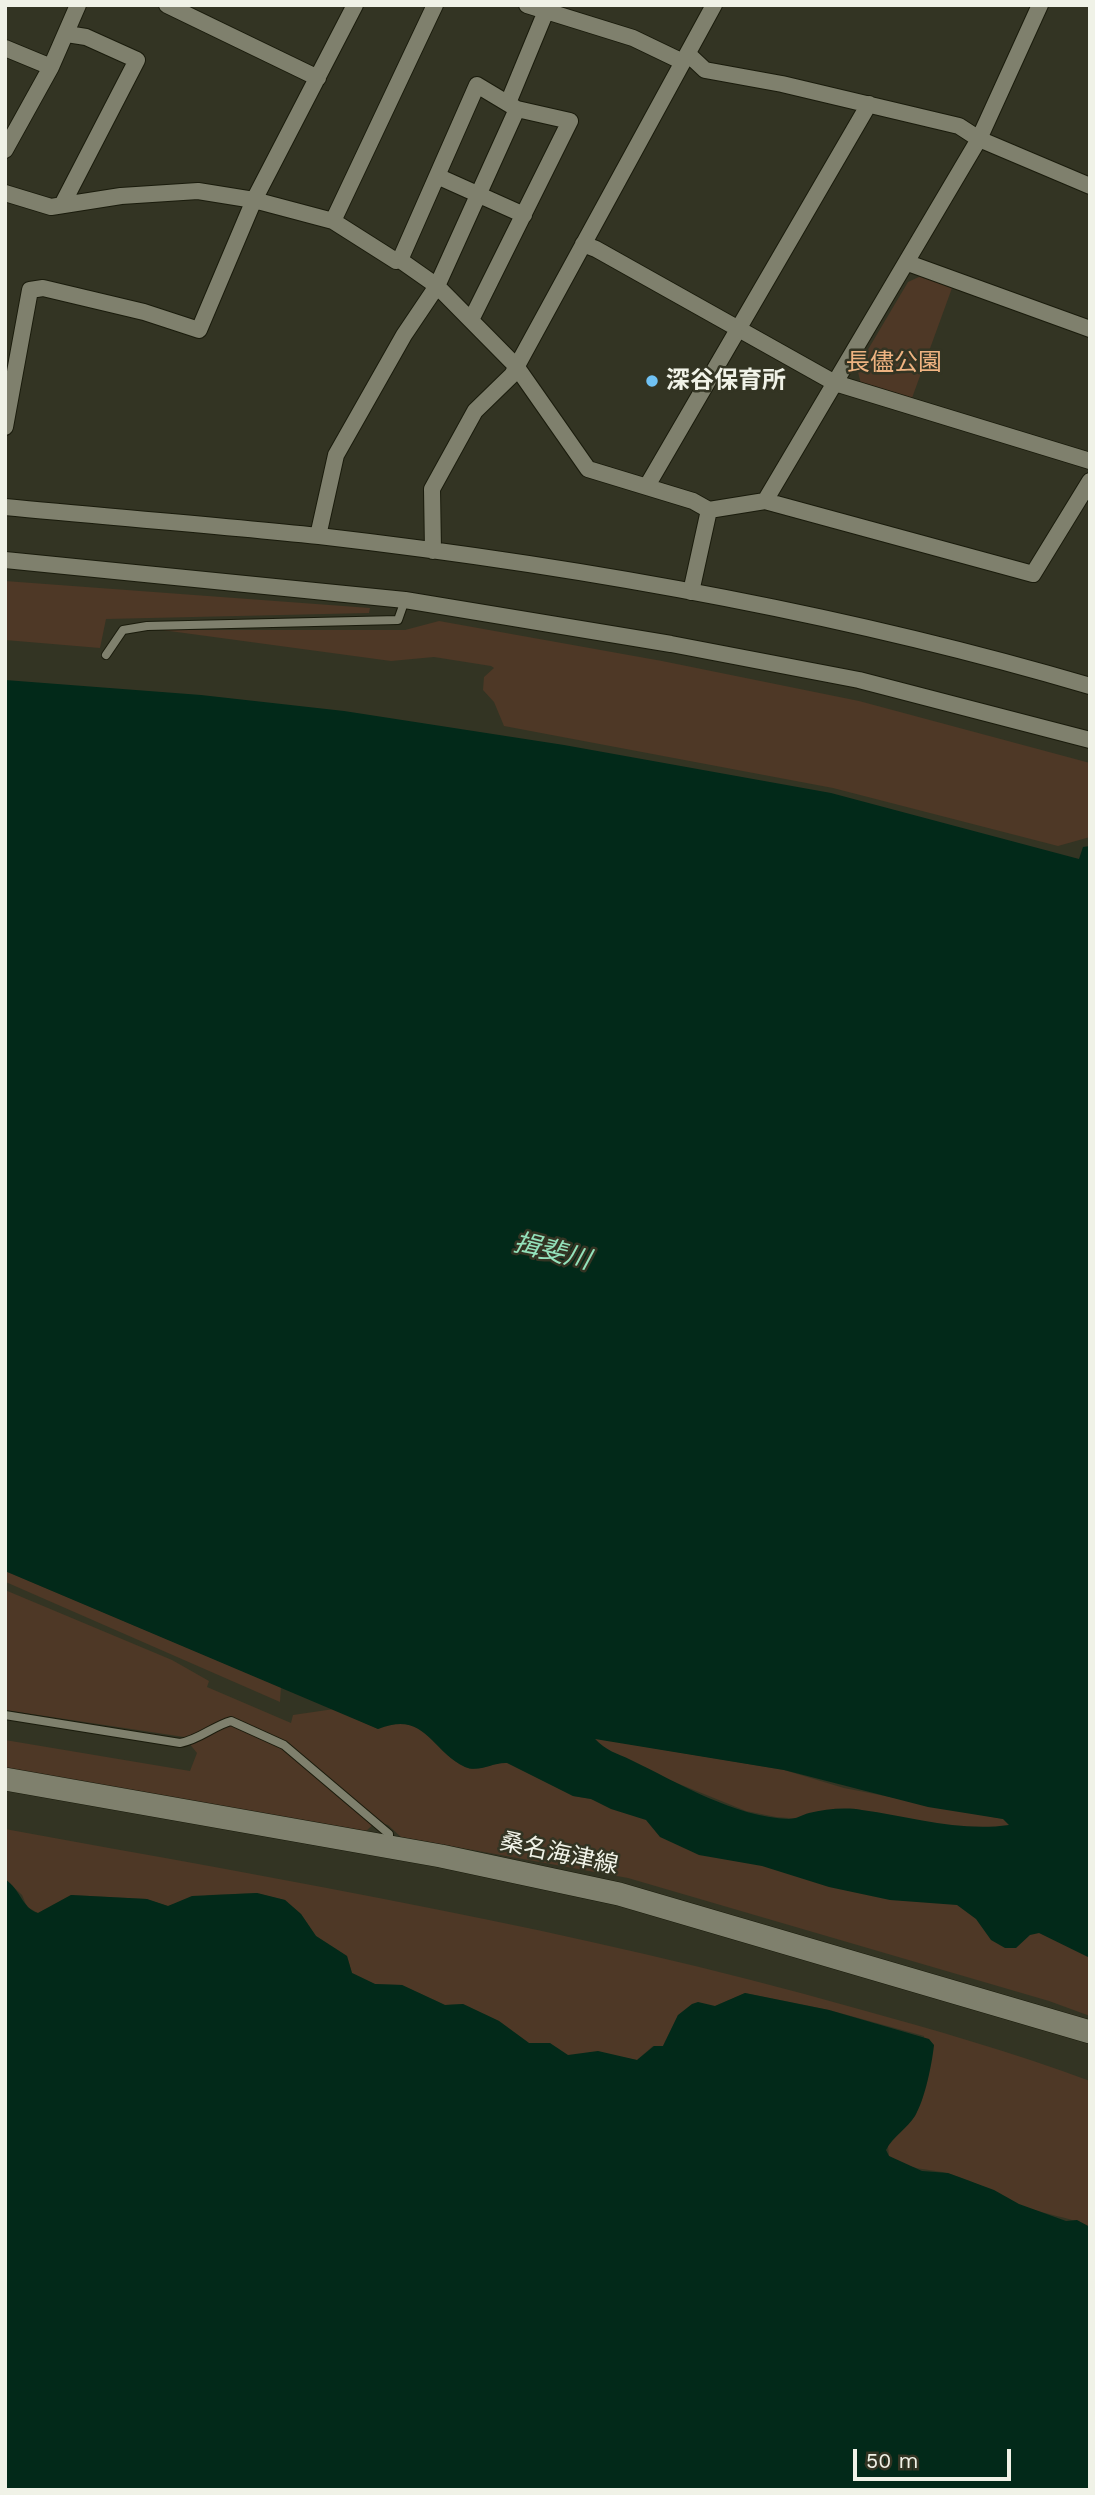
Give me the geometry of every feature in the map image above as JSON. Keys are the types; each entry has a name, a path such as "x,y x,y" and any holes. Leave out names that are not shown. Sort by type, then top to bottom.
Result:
{"main road":[{"name":"桑名海津線","path":"5,1779 389,1846 619,1894 1090,2032"}],"street":[{"path":"5,150 51,67 78,5"},
{"path":"167,5 318,78"},
{"path":"5,427 30,290 43,288 144,312 198,330 254,200 355,5"},
{"path":"333,221 435,5"},
{"path":"527,5 633,38 686,58 705,70 960,126 979,139 1090,186"},
{"path":"432,551 432,489 475,411 512,375 714,5"},
{"path":"765,501 979,139 1040,5"},
{"path":"318,536 336,456 404,335 437,286 479,195 546,10"},
{"path":"62,205 137,60 86,37 67,34"},
{"path":"5,48 51,67"},
{"path":"400,260 477,85 513,106 570,121 471,320"},
{"path":"647,486 869,104"},
{"path":"437,176 524,215"},
{"path":"5,193 51,207 121,196 198,191 254,200 333,221 396,261 400,260 437,286 516,366 588,469 693,501 709,510 765,501 1033,574 1090,481"},
{"path":"583,244 835,383 1090,461"},
{"path":"908,262 1090,330"},
{"path":"5,507 318,536 691,592 873,628 1090,687"},
{"path":"691,592 709,510"},
{"path":"5,560 405,600 859,680 1090,740"}],"lane":[{"path":"106,655 123,630 147,626 398,620 405,600"},
{"path":"5,1715 180,1743 191,1741 218,1724 232,1721 284,1745 389,1834 389,1846"}],"green space":[{"name":"長儘公園","path":"921,276 952,288 912,398 861,384 857,368 908,282"},
{"path":"5,581 370,608 369,613 106,619 100,648 5,640"},
{"path":"439,621 662,661 859,701 1090,763 1090,837 1058,846 833,788 504,726 494,702 483,690 484,677 494,668 491,666 434,657 391,661 162,630 405,630"},
{"path":"5,1571 281,1687 280,1702 5,1582"},
{"path":"5,1590 172,1660 209,1681 207,1687 291,1723 293,1715 334,1709 378,1729 394,1724 406,1724 426,1734 453,1759 470,1769 507,1762 573,1796 931,1898 1090,1936 1090,2016 1049,2001 628,1878 401,1837 388,1825 376,1822 366,1831 5,1768 5,1740 190,1771 197,1753 184,1737 5,1710"},
{"path":"594,1738 784,1770 844,1788 1003,1819 1049,1837 776,1817 746,1811 657,1775 608,1751"},
{"path":"5,1829 432,1908 645,1954 914,2025 1061,2070 1090,2081 1090,2227 1019,2205 959,2177 911,2167 889,2156 888,2146 916,2114 926,2083 924,2036 829,2010 745,1993 715,2006 678,2015 663,2046 653,2046 637,2060 591,2052 577,2057 563,2054 529,2043 499,2021 463,2004 445,2005 402,1985 375,1984 352,1973 347,1956 316,1936 301,1914 285,1900 257,1893 209,1895 168,1906 146,1899 71,1895 38,1913 27,1907 22,1895 5,1879"}],"water":[{"name":"揖斐川","path":"5,680 201,695 344,711 564,745 831,793 1079,859 1083,847 1090,846 1090,1958 1039,1933 1030,1935 1016,1948 1005,1948 991,1940 976,1919 957,1905 890,1900 829,1887 762,1866 699,1855 660,1837 646,1820 611,1809 591,1799 573,1796 507,1763 470,1769 453,1760 417,1728 394,1724 378,1729 5,1571","holes":["595,1739 784,1770 928,1807 1003,1819 1009,1825 972,1827 849,1809 822,1810 792,1819 768,1817 727,1806 707,1797 612,1751"]},
{"path":"5,1879 28,1907 38,1913 71,1895 147,1899 168,1906 192,1896 257,1893 285,1900 301,1914 316,1936 347,1956 352,1973 375,1984 402,1985 445,2005 463,2004 499,2021 529,2043 550,2043 568,2055 598,2051 637,2060 654,2046 663,2046 678,2015 692,2004 698,2002 715,2006 745,1993 829,2010 929,2039 934,2045 919,2109 912,2121 889,2145 886,2150 889,2156 922,2171 948,2173 994,2190 1019,2204 1066,2221 1077,2220 1090,2227 1090,2490 5,2490"}],"place":[{"name":"深谷保育所","path":"652,381"}]}
